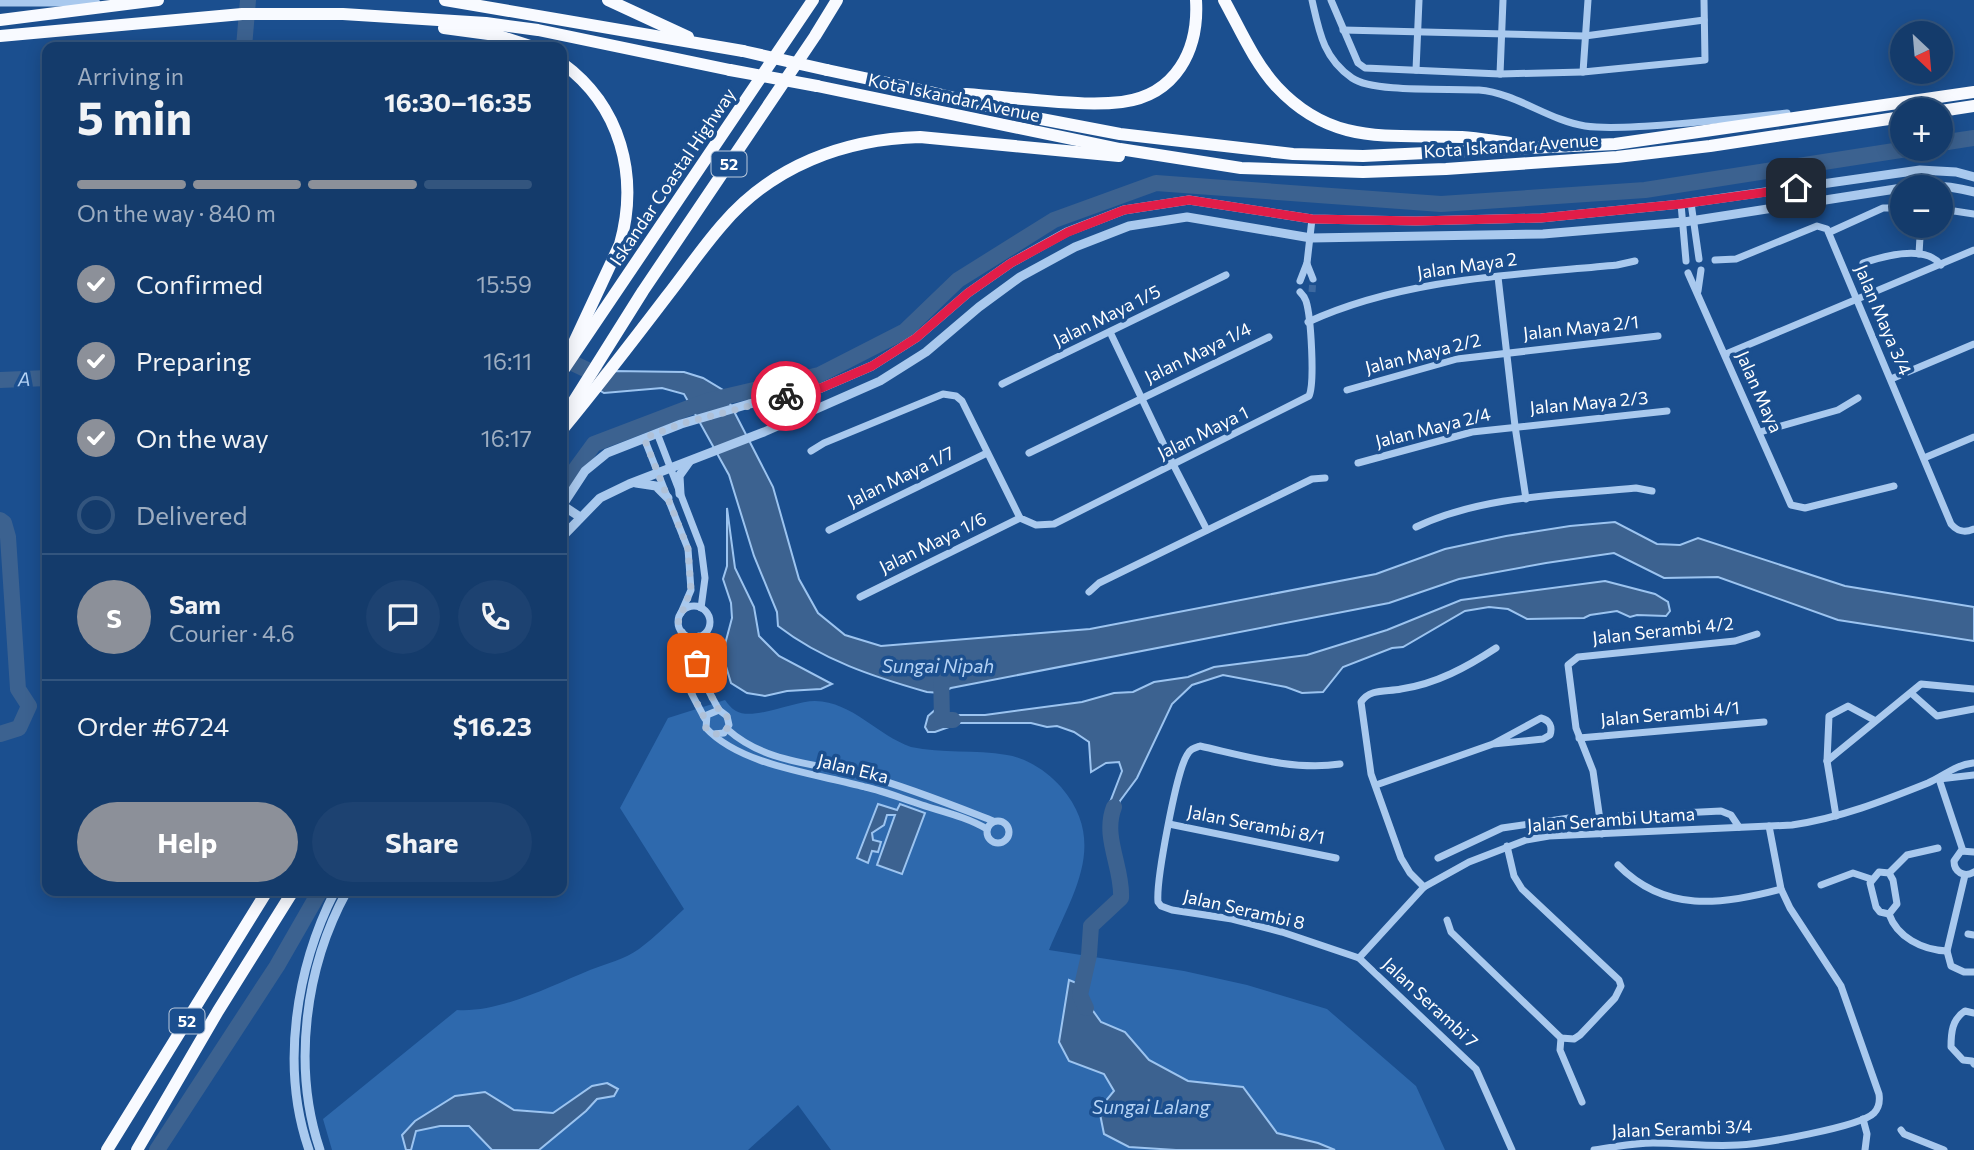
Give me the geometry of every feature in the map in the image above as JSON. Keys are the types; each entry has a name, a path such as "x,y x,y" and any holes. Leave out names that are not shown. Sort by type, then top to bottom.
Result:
{"highway":[{"path":"0,20 158,0"},
{"name":"Kota Iskandar Avenue","path":"446,0 743,51 1036,118 1120,134 1293,154 1363,156 1629,142 1890,104"},
{"path":"608,0 704,44"},
{"path":"789,33 804,0"},
{"name":"Iskandar Coastal Highway","path":"567,363 813,0"},
{"name":"52","path":"567,412 643,291 837,0"},
{"path":"815,36 843,0"},
{"path":"930,92 1091,104 1139,99 1163,86 1184,63 1195,37 1196,0"},
{"path":"1224,0 1259,63 1277,86 1313,116 1336,127 1364,135 1463,137 1551,148"},
{"name":"Kota Iskandar Avenue","path":"0,36 242,14 343,14 512,26 817,86 1036,134 1241,167 1363,172 1617,157 1890,119"},
{"path":"343,14 496,35 518,42"},
{"path":"567,67 587,85 609,116 624,154 629,193 620,244 567,359"},
{"name":"Kota Iskandar Avenue","path":"1933,98 1974,92"},
{"path":"1953,109 1974,106"},
{"path":"567,424 723,224 740,206 774,179 828,152 875,140 920,137 1241,167"},
{"name":"52","path":"107,1150 264,896"},
{"name":"52","path":"137,1150 290,896"}],"street":[{"path":"1312,0 1322,43 1349,77 1359,83 1370,86 1482,91 1501,95 1581,125 1599,128 1661,125 1890,103"},
{"path":"1331,0 1361,66 1500,74 1583,72 1705,60 1703,0"},
{"path":"1416,70 1419,0"},
{"path":"1500,74 1503,0"},
{"path":"1583,72 1588,0"},
{"path":"0,3 136,2"},
{"path":"1343,30 1586,36 1704,20"},
{"path":"567,498 585,471 607,453 657,433 749,404 821,388 872,366 916,338 968,293 1011,263 1068,232 1124,210 1189,200 1312,219 1416,221 1541,218 1686,203 1920,170 1956,172 1974,177"},
{"path":"1953,187 1974,192"},
{"path":"567,531 600,498 628,484 764,432 880,381 926,352 979,307 1020,277 1075,247 1129,226 1187,217 1311,238 1543,234 1688,221 1890,190"},
{"path":"1686,203 1686,261"},
{"path":"1716,260 1736,259 1817,226 1830,232 1883,208 1890,208"},
{"path":"1953,211 1974,214"},
{"path":"1300,281 1307,263 1312,219"},
{"path":"1688,221 1699,259"},
{"name":"Jalan Maya 3/4","path":"1830,232 1951,524 1959,530 1974,529"},
{"path":"1919,254 1920,238"},
{"path":"1726,354 1974,250"},
{"path":"1863,263 1885,256 1919,254 1937,259 1941,265"},
{"name":"Jalan Maya 2","path":"1308,322 1363,302 1412,289 1635,261"},
{"path":"1307,263 1313,279"},
{"path":"1698,292 1701,270"},
{"name":"Jalan Maya","path":"1688,273 1791,505 1805,508 1894,486"},
{"name":"Jalan Maya 1/5","path":"1002,384 1226,275"},
{"path":"1498,277 1526,499"},
{"path":"1300,292 1306,300 1312,292"},
{"name":"Jalan Maya 1","path":"1020,518 1036,525 1054,524 1309,396 1313,381 1306,300"},
{"path":"1110,332 1207,530"},
{"name":"Jalan Maya 2/1","path":"1507,352 1658,336"},
{"name":"Jalan Maya 1/4","path":"1029,453 1269,337"},
{"path":"1891,379 1974,344"},
{"name":"Jalan Maya 2/2","path":"1347,390 1457,359 1507,352"},
{"path":"811,451 824,443 943,394 950,394 962,401 1020,518"},
{"path":"1760,432 1838,410 1858,398"},
{"name":"Jalan Maya 2/3","path":"1515,426 1667,411"},
{"name":"Jalan Maya 2/4","path":"1358,463 1472,432 1515,426"},
{"path":"657,433 701,547 704,561 701,608"},
{"path":"1924,458 1974,437"},
{"name":"Jalan Eka","path":"644,438 688,549 691,590 678,623 682,632 678,650 681,671 705,719 706,728 745,753 764,761 798,772 866,787 967,819 987,829 991,841 999,843 1007,839 1008,827 1002,821 993,821 867,776 780,759 727,729"},
{"name":"Jalan Maya 1/7","path":"829,530 987,453"},
{"path":"680,494 682,470 694,459"},
{"path":"1089,593 1099,583 1207,530 1312,479 1325,478"},
{"path":"628,484 656,486 668,498"},
{"path":"1416,527 1490,503 1636,488 1652,491"},
{"path":"567,509 580,517"},
{"name":"Jalan Maya 1/6","path":"860,597 1020,518"},
{"path":"681,613 690,607 701,608 707,614 709,623 706,631 699,636 693,638 682,632"},
{"name":"Jalan Serambi 4/2","path":"1578,738 1568,671 1568,665 1573,659 1735,640 1757,634"},
{"path":"699,636 697,653 700,673 719,710 724,712 729,720 727,729 714,734"},
{"path":"1424,887 1410,873 1401,858 1368,761 1361,707 1364,697 1374,692 1403,689 1439,679 1472,664 1496,648"},
{"path":"1827,761 1921,684 1974,689"},
{"path":"1911,693 1937,716 1974,709"},
{"path":"1836,816 1827,761 1829,720 1832,713 1848,706 1874,720"},
{"path":"705,719 711,712 719,710"},
{"path":"1376,785 1493,744 1541,718 1551,726 1550,735 1543,739 1493,744"},
{"name":"Jalan Serambi 4/1","path":"1578,738 1764,722"},
{"path":"1578,738 1593,771 1602,834"},
{"name":"Jalan Serambi 8","path":"1340,764 1317,768 1200,746 1188,752 1169,824 1158,897 1161,906 1282,932 1359,958"},
{"name":"Jalan Serambi Utama","path":"1939,779 1954,768 1973,763"},
{"name":"Jalan Serambi Utama","path":"1359,958 1424,887 1468,862 1507,846 1549,836 1815,822 1875,804 1939,779 1974,775"},
{"path":"1939,779 1963,851"},
{"name":"Jalan Serambi Utama","path":"1620,816 1721,811 1731,815 1739,827"},
{"path":"1654,815 1656,831"},
{"name":"Jalan Serambi Utama","path":"1437,858 1502,828 1569,818"},
{"path":"987,829 993,821"},
{"path":"1545,821 1549,836"},
{"name":"Jalan Serambi 8/1","path":"1169,824 1336,858"},
{"path":"1769,826 1780,889 1841,986 1880,1101 1872,1115 1863,1119 1867,1134 1865,1150"},
{"path":"1461,846 1468,862"},
{"path":"1447,920 1451,932 1561,1038 1574,1039 1580,1035 1615,998 1621,986 1615,974 1522,889 1514,876 1507,846"},
{"path":"1889,873 1907,855 1938,849"},
{"path":"1974,852 1963,851 1955,857 1954,865 1958,872 1965,875 1974,872"},
{"path":"1618,865 1640,884 1661,895 1679,900 1712,902 1751,897 1780,889"},
{"path":"1871,879 1879,872 1889,873"},
{"path":"1821,885 1853,873 1871,879"},
{"path":"1889,873 1897,899 1896,907 1889,914"},
{"path":"1965,875 1947,951 1951,966 1964,972 1974,972"},
{"path":"1871,879 1877,909 1889,914"},
{"path":"309,1150 299,1107 295,1073 298,1006 319,925 333,896"},
{"path":"320,1150 309,1106 305,1072 308,1008 326,936 345,896"},
{"path":"1889,914 1893,925 1906,938 1935,950 1947,951"},
{"name":"Jalan Serambi 7","path":"1359,958 1476,1069 1513,1150"},
{"path":"1973,1061 1963,1060 1952,1051 1951,1033 1960,1014 1965,1011 1974,1013"},
{"path":"1561,1038 1560,1050 1582,1102"},
{"name":"Jalan Serambi 3/4","path":"1594,1150 1655,1143 1691,1146 1741,1145 1815,1133 1863,1119"},
{"path":"1900,1130 1944,1150"}],"shaded area":[{"path":"725,700 735,710 753,714 806,702 829,703 853,713 911,747 1007,755 1037,767 1061,787 1075,808 1083,828 1082,869 1049,950 1184,971 1247,985 1327,1009 1416,1086 1445,1150 831,1150 798,1105 748,1150 332,1150 323,1119 457,1010 473,1010 507,1003 634,953 684,909 620,808 668,718"}],"water":[{"name":"Sungai Nipah","path":"613,371 684,372 703,378 723,390 773,487 799,579 818,613 845,635 881,646 1090,629 1376,574 1445,549 1506,536 1615,522 1657,544 1680,545 1698,538 1845,586 1974,607 1974,641 1838,620 1718,577 1664,578 1614,553 1459,579 1389,603 951,688 941,693 927,692 849,666 812,649 778,626 777,612 754,556 729,475 684,394 662,388 604,393 599,390"},
{"path":"727,508 735,568 754,607 759,636 779,656 832,684 821,689 787,691 765,696 747,693 731,683 724,648 732,618 731,603 723,579 727,566"},
{"path":"1605,581 1655,594 1668,602 1670,611 1666,616 1630,617 1617,611 1584,618 1527,619 1508,609 1489,607 1465,611 1403,647 1392,648 1343,667 1323,692 1302,693 1286,687 1223,675 1192,685 1172,704 1137,778 1120,801 1111,826 1107,810 1122,771 1119,762 1106,763 1091,772 1089,742 1074,732 1057,726 1047,727 1031,723 960,723 935,732 928,732 925,727 928,716 936,709 945,709 949,715 985,715 1082,702 1114,693 1133,692 1154,682 1188,677 1214,667 1307,655 1387,630 1461,600"},
{"path":"878,804 897,810 900,804 925,813 902,874 877,865 895,815 887,815 884,825 872,833 873,840 881,842 878,852 872,851 868,863 857,858"},
{"name":"Sungai Lalang","path":"1069,980 1079,984 1086,1001 1101,1022 1125,1032 1149,1060 1188,1081 1243,1087 1277,1133 1335,1150 1176,1150 1129,1147 1104,1134 1099,1109 1114,1091 1104,1074 1069,1061 1059,1042"},
{"path":"607,1083 618,1089 614,1096 597,1099 539,1150 492,1150 469,1126 440,1126 416,1131 411,1150 406,1150 402,1135 415,1121 455,1096 485,1092 514,1110 553,1113 592,1086"}],"waterway":[{"path":"244,42 248,0"},
{"path":"1953,141 1974,138"},
{"path":"567,481 594,444 707,401 819,375 905,331 958,280 1054,220 1156,183 1441,204 1645,190 1890,152"},
{"path":"567,360 604,378"},
{"name":"A","path":"0,380 42,378"},
{"path":"0,520 4,523 8,537 18,689 29,706 19,728 0,734"},
{"path":"941,673 942,720 953,720"},
{"path":"1086,1008 1080,995 1089,955 1091,926 1121,898 1110,830 1114,807"},
{"path":"157,1150 277,966 317,896"}],"tunnel":[{"path":"1312,292 1313,279"}],"way so far":[{"path":"697,663 704,683 719,710 724,712 729,720 724,733 714,734 706,728 705,719 681,671 678,650 682,632 678,618 691,590 691,564 688,549 644,438 681,424 786,396"}],"route":[{"path":"786,396 821,388 872,366 916,338 968,293 1011,263 1068,232 1124,210 1157,203 1189,200 1312,219 1416,221 1541,218 1681,204 1796,188"}]}
